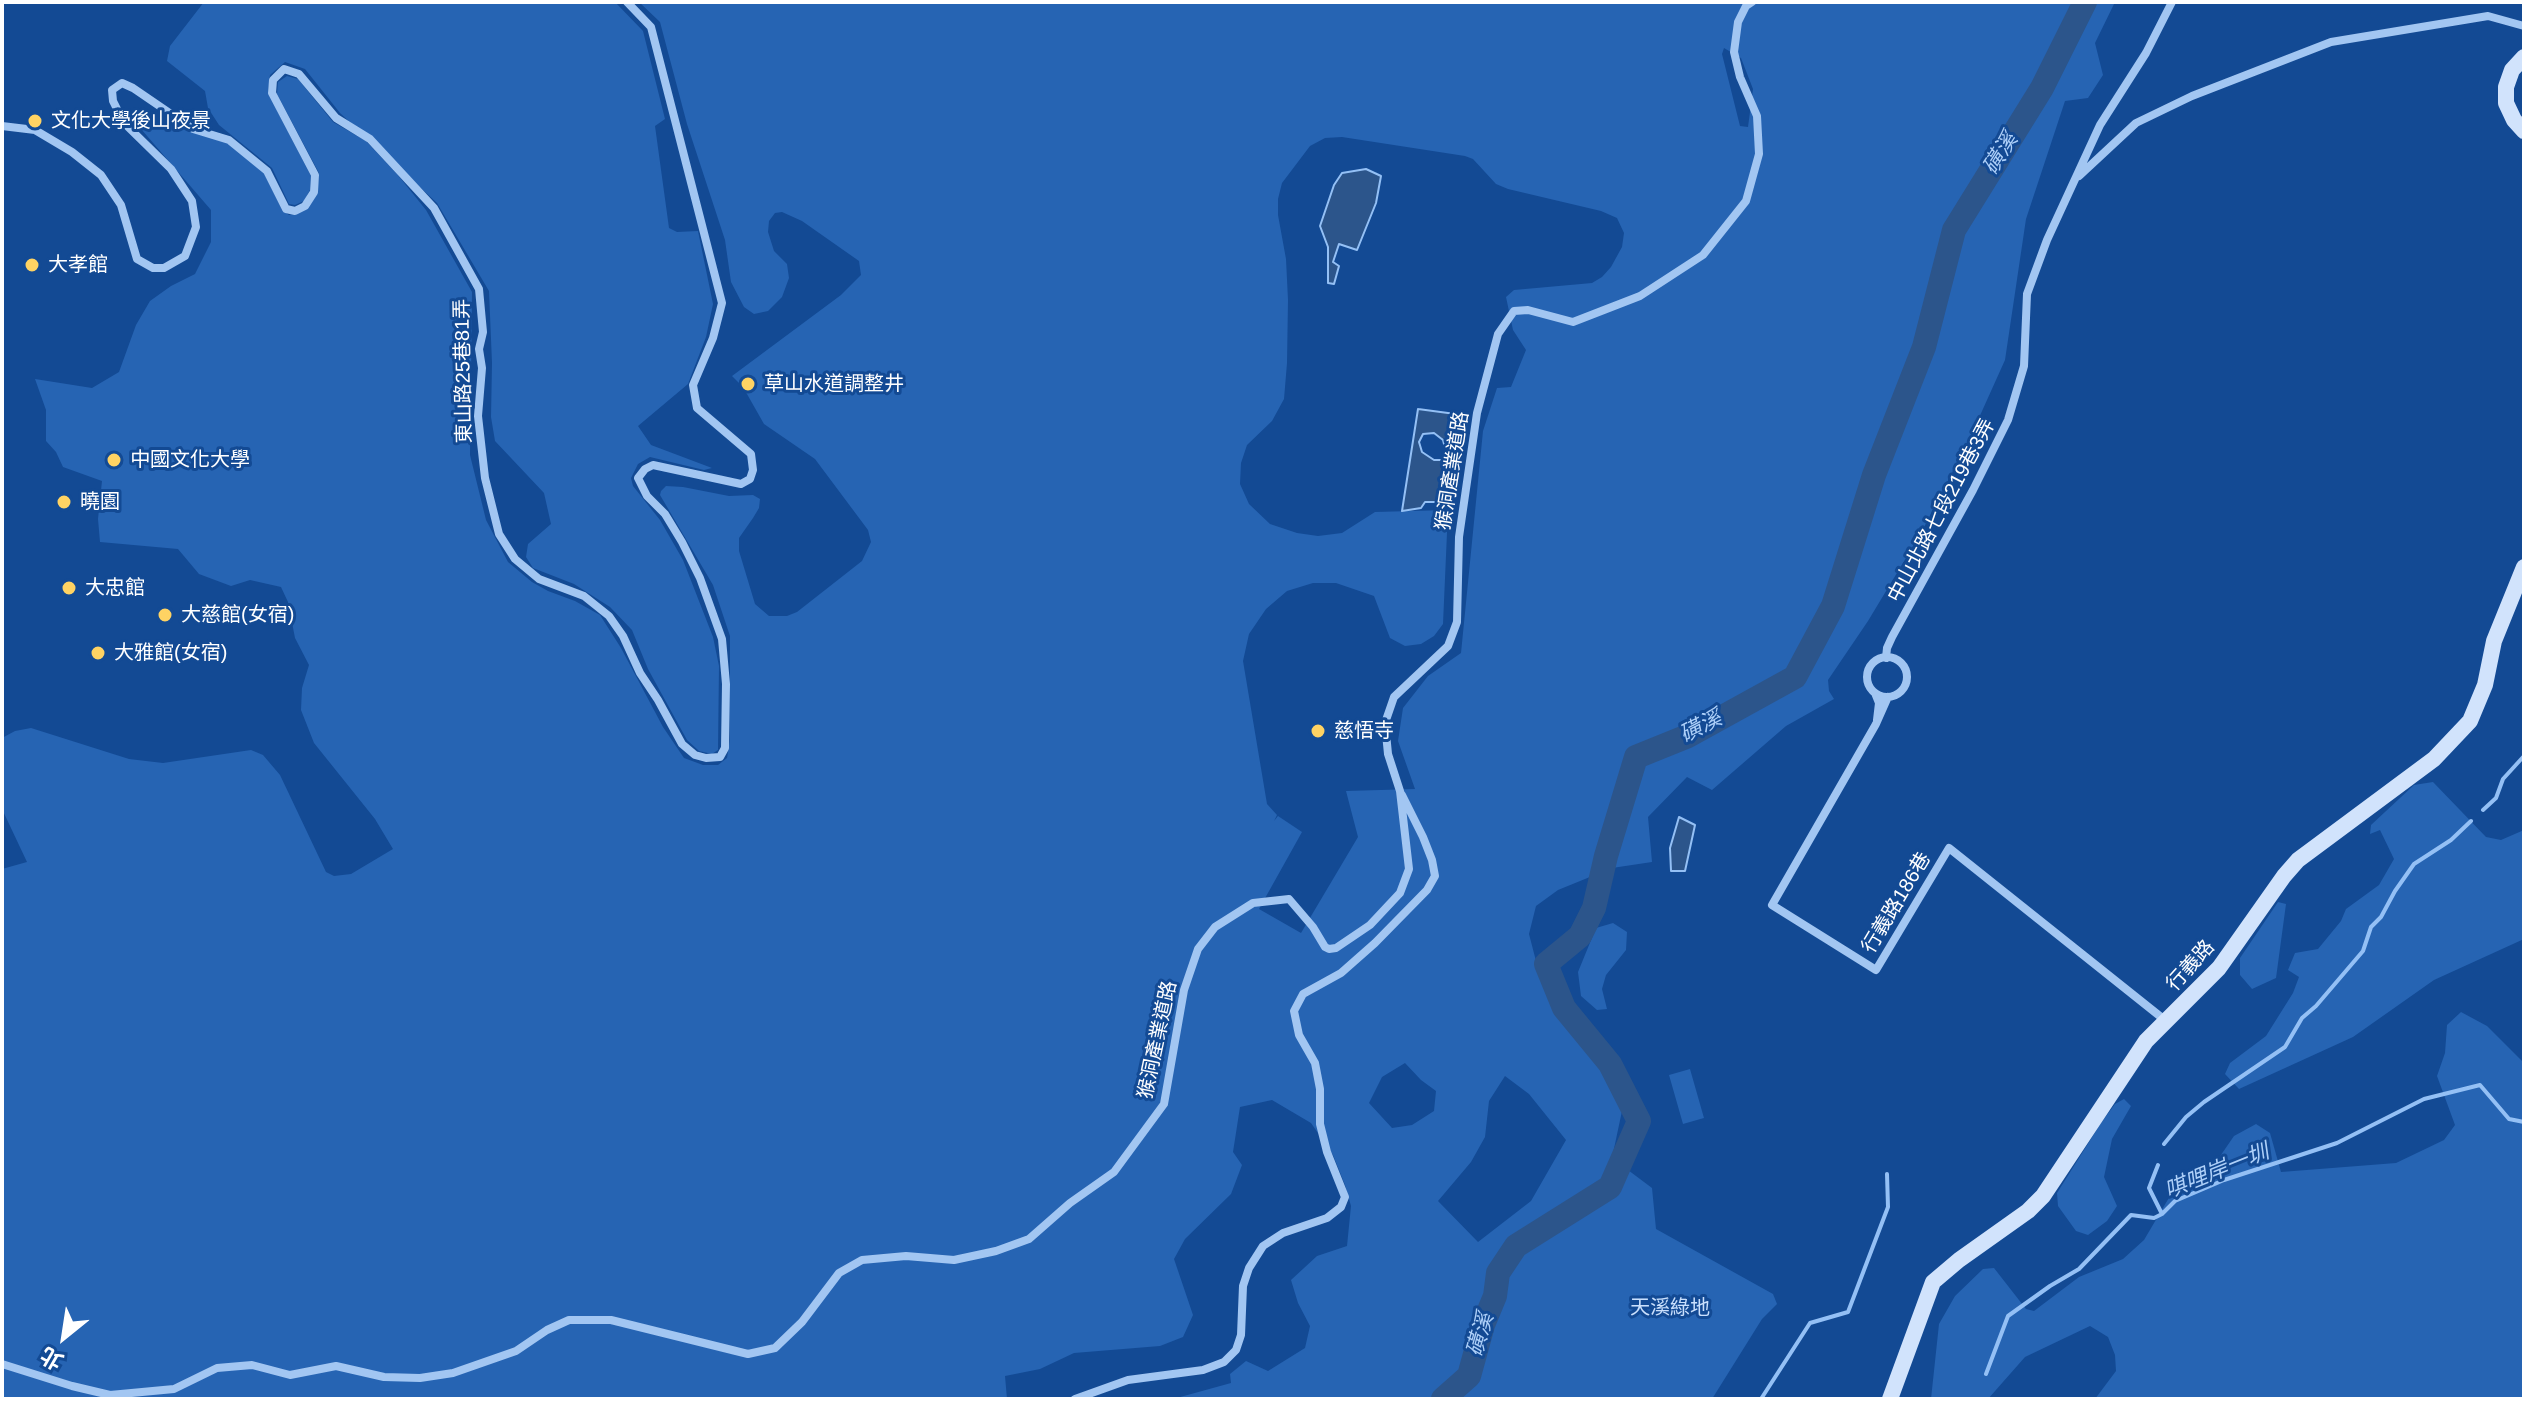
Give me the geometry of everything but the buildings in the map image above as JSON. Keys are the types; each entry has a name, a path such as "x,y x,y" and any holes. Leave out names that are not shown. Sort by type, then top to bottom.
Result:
{"street":[{"name":"東山路25巷81弄","path":"2,126 35,130 72,152 101,175 121,205 137,259 153,268 164,268 185,256 196,227 192,201 171,169 124,123 113,101 112,90 122,83 193,129 229,140 267,171 286,209 295,211 305,206 314,192 315,175 272,93 273,80 284,69 299,74 336,118 370,139 434,208 479,289 483,332 479,349 482,368 479,429 485,478 499,534 515,559 539,579 584,596 609,616 682,744 695,755 720,757 725,748 726,684 722,639 700,578 682,542 665,514 647,496 638,478 653,465 741,484 750,479 753,470 751,454 697,408 693,385 713,338 722,303 651,27 627,2"},
{"name":"猴洞產業道路","path":"2,1364 110,1395 174,1389 217,1368 252,1365 290,1375 336,1366 384,1377 420,1378 453,1373 516,1351 547,1330 569,1320 611,1320 748,1354 775,1348 802,1322 839,1273 862,1260 906,1256 954,1260 996,1251 1029,1239 1070,1203 1114,1172 1164,1104 1184,990 1198,949 1215,927 1253,903 1289,899 1325,947 1336,948 1370,925 1400,893 1409,869 1400,791 1388,754 1385,723 1394,697 1448,646 1457,622 1459,537 1477,413 1498,334 1514,311 1528,310 1573,322 1640,296 1703,255 1746,201 1759,154 1757,116 1740,77 1734,52 1738,22 1746,6 1752,2"},
{"name":"中山北路七段219巷3弄","path":"1886,658 1892,637 2008,420 2024,366 2027,294 2047,240 2100,125 2146,53 2172,2"},
{"path":"2075,179 2136,123 2192,96 2331,42 2488,16 2524,26"},
{"path":"2524,57 2512,70 2506,87 2506,103 2514,120 2524,131"},
{"name":"行義路","path":"1890,1399 1933,1282 2028,1211 2043,1196 2146,1041 2219,968 2298,860 2434,759 2470,721 2485,685 2494,641 2524,567"},
{"path":"1875,693 1888,697 1901,692 1907,680 1904,666 1894,651 1892,637"},
{"path":"1876,724 1879,703 1868,682 1869,668 1886,658 1899,661"},
{"name":"行義路186巷","path":"1888,697 1876,724 1772,905 1876,970 1949,848 2166,1021"},
{"path":"1075,1399 1128,1380 1203,1370 1224,1362 1236,1350 1241,1335 1243,1286 1249,1268 1263,1246 1283,1233 1327,1218 1341,1207 1345,1197 1327,1152 1320,1124 1320,1089 1315,1063 1299,1035 1294,1011 1303,994 1341,973 1375,943 1427,890 1435,876 1423,837 1400,791"}],"green space":[{"path":"204,2 615,2 643,31 665,119 655,126 669,228 677,232 698,231 713,304 706,337 688,384 638,426 651,445 712,468 704,470 650,457 638,464 631,478 633,486 660,520 683,560 713,637 719,666 718,750 712,754 699,751 687,740 648,669 632,630 610,607 574,584 533,568 526,557 528,544 551,524 544,493 495,441 491,417 489,291 437,203 340,113 305,69 285,62 270,75 268,93 311,176 310,190 304,201 289,204 272,168 219,125 208,108 205,91 167,61 170,46"},
{"name":"天溪綠地","path":"639,2 2115,2 2095,43 2103,75 2088,98 2065,101 2026,219 2005,360 1969,440 1921,533 1828,680 1834,699 1786,726 1712,790 1687,777 1648,817 1652,862 1612,868 1558,890 1536,906 1529,934 1536,961 1548,987 1613,1075 1620,1096 1622,1111 1612,1158 1652,1188 1656,1229 1773,1294 1777,1304 1762,1319 1712,1399 1173,1399 1231,1383 1230,1374 1246,1361 1268,1371 1305,1348 1310,1326 1291,1280 1317,1256 1347,1246 1351,1206 1333,1155 1311,1123 1272,1100 1240,1107 1233,1152 1242,1165 1231,1194 1185,1239 1174,1259 1193,1315 1183,1337 1160,1346 1074,1353 1040,1369 1005,1376 1007,1399 2,1399 2,869 27,862 2,809 2,738 31,728 129,759 163,763 251,750 263,755 280,775 326,872 334,876 351,874 393,849 375,819 314,743 301,710 302,688 309,665 295,638 288,602 281,587 250,580 231,586 199,574 178,549 100,542 98,519 102,481 63,467 46,441 46,410 35,379 92,388 119,372 136,325 150,301 195,274 211,242 211,210 135,122 138,113 229,143 264,173 282,210 289,215 297,214 317,194 319,173 277,94 278,82 287,76 298,79 333,122 366,141 397,174 426,210 472,292 470,455 486,520 508,562 532,582 600,615 663,727 684,758 703,765 718,765 727,758 730,740 730,636 713,585 660,495 661,491 666,486 683,487 729,496 753,495 760,499 759,508 739,538 739,551 755,604 769,616 787,616 797,612 862,561 871,542 868,530 815,459 764,424 743,387 732,376 841,295 861,275 859,261 802,221 782,212 775,213 769,221 768,232 774,251 787,264 789,278 782,297 768,311 754,314 744,307 731,282 725,240 687,124 660,22","holes":["1724,48 1741,58 1753,89 1748,127 1740,126 1722,54","1342,137 1465,156 1473,159 1496,184 1601,211 1617,218 1624,233 1622,247 1611,267 1592,283 1514,290 1506,297 1513,330 1526,350 1511,387 1497,388 1483,431 1461,653 1428,676 1403,708 1398,741 1415,789 1346,791 1358,837 1301,933 1259,909 1302,832 1278,816 1274,821 1277,815 1267,804 1243,661 1249,634 1266,609 1287,591 1313,583 1336,583 1374,596 1390,638 1405,646 1421,644 1434,636 1443,624 1448,510 1375,512 1342,533 1318,536 1270,524 1249,504 1240,484 1241,463 1247,445 1272,421 1284,399 1288,300 1278,199 1282,183 1310,146 1325,138","1405,1063 1436,1091 1434,1111 1412,1125 1392,1128 1369,1103 1382,1077","1505,1076 1529,1094 1566,1140 1531,1201 1478,1242 1438,1201 1471,1162 1485,1137 1489,1101"]},
{"path":"2433,782 2486,837 2501,840 2524,830 2524,939 2434,980 2353,1037 2239,1089 2225,1074 2230,1063 2266,1036 2293,993 2299,977 2288,970 2295,953 2318,949 2341,921 2346,909 2379,885 2394,859 2380,830 2370,834 2371,825 2414,785"},
{"path":"2278,902 2286,904 2276,978 2252,989 2240,975 2240,958"},
{"path":"1613,923 1627,932 1626,950 1606,975 1602,989 1607,1009 1597,1010 1581,996 1578,972 1596,928"},
{"path":"2461,1012 2487,1026 2524,1063 2524,1399 2095,1399 2116,1371 2115,1355 2108,1337 2090,1326 2025,1357 1988,1399 1931,1399 1939,1324 1955,1296 1983,1269 1994,1268 2026,1309 2034,1311 2079,1277 2123,1259 2144,1240 2170,1196 2214,1165 2234,1136 2256,1124 2270,1133 2281,1172 2396,1163 2444,1140 2455,1125 2437,1076 2445,1053 2447,1025"},
{"path":"1690,1069 1704,1118 1683,1124 1669,1075"},
{"path":"2124,1099 2131,1106 2112,1139 2104,1177 2117,1206 2107,1221 2088,1235 2076,1231 2058,1206 2057,1193 2101,1123 2115,1104"}],"shaded area":[{"path":"1366,169 1381,176 1376,203 1357,250 1339,244 1333,262 1339,266 1334,284 1328,283 1328,247 1320,226 1334,185 1342,173"},
{"path":"1418,409 1463,415 1445,502 1425,502 1421,508 1402,511","holes":["1434,433 1443,440 1446,452 1442,460 1434,460 1422,452 1419,442 1423,434"]},
{"path":"1679,817 1695,825 1685,871 1671,871 1670,848"}],"waterway":[{"name":"磺溪","path":"1443,1399 1469,1376 1483,1325 1495,1296 1498,1273 1516,1246 1610,1187 1639,1121 1610,1064 1564,1008 1546,964 1580,936 1594,908 1636,757 1688,736 1795,677 1833,606 1874,475 1924,347 1954,230 2042,88 2085,2"},
{"path":"2483,810 2496,798 2503,779 2524,756"},
{"path":"2164,1144 2186,1117 2204,1102 2285,1047 2302,1018 2363,951 2371,927 2381,917 2414,864 2451,840 2471,821"},
{"name":"唭哩岸一圳","path":"1986,1374 2008,1316 2079,1269 2131,1215 2154,1218 2175,1201 2224,1180 2337,1143 2424,1099 2480,1085 2509,1119 2524,1122"},
{"path":"2158,1165 2149,1188 2162,1214"},
{"path":"1761,1399 1810,1323 1848,1312 1888,1207 1887,1174"}],"place":[{"name":"文化大學後山夜景","path":"35,121"},
{"name":"大孝館","path":"32,265"},
{"name":"草山水道調整井","path":"748,384"},
{"name":"中國文化大學","path":"114,460"},
{"name":"曉園","path":"64,502"},
{"name":"大忠館","path":"69,588"},
{"name":"大慈館(女宿)","path":"165,615"},
{"name":"大雅館(女宿)","path":"98,653"},
{"name":"慈悟寺","path":"1318,731"}]}
